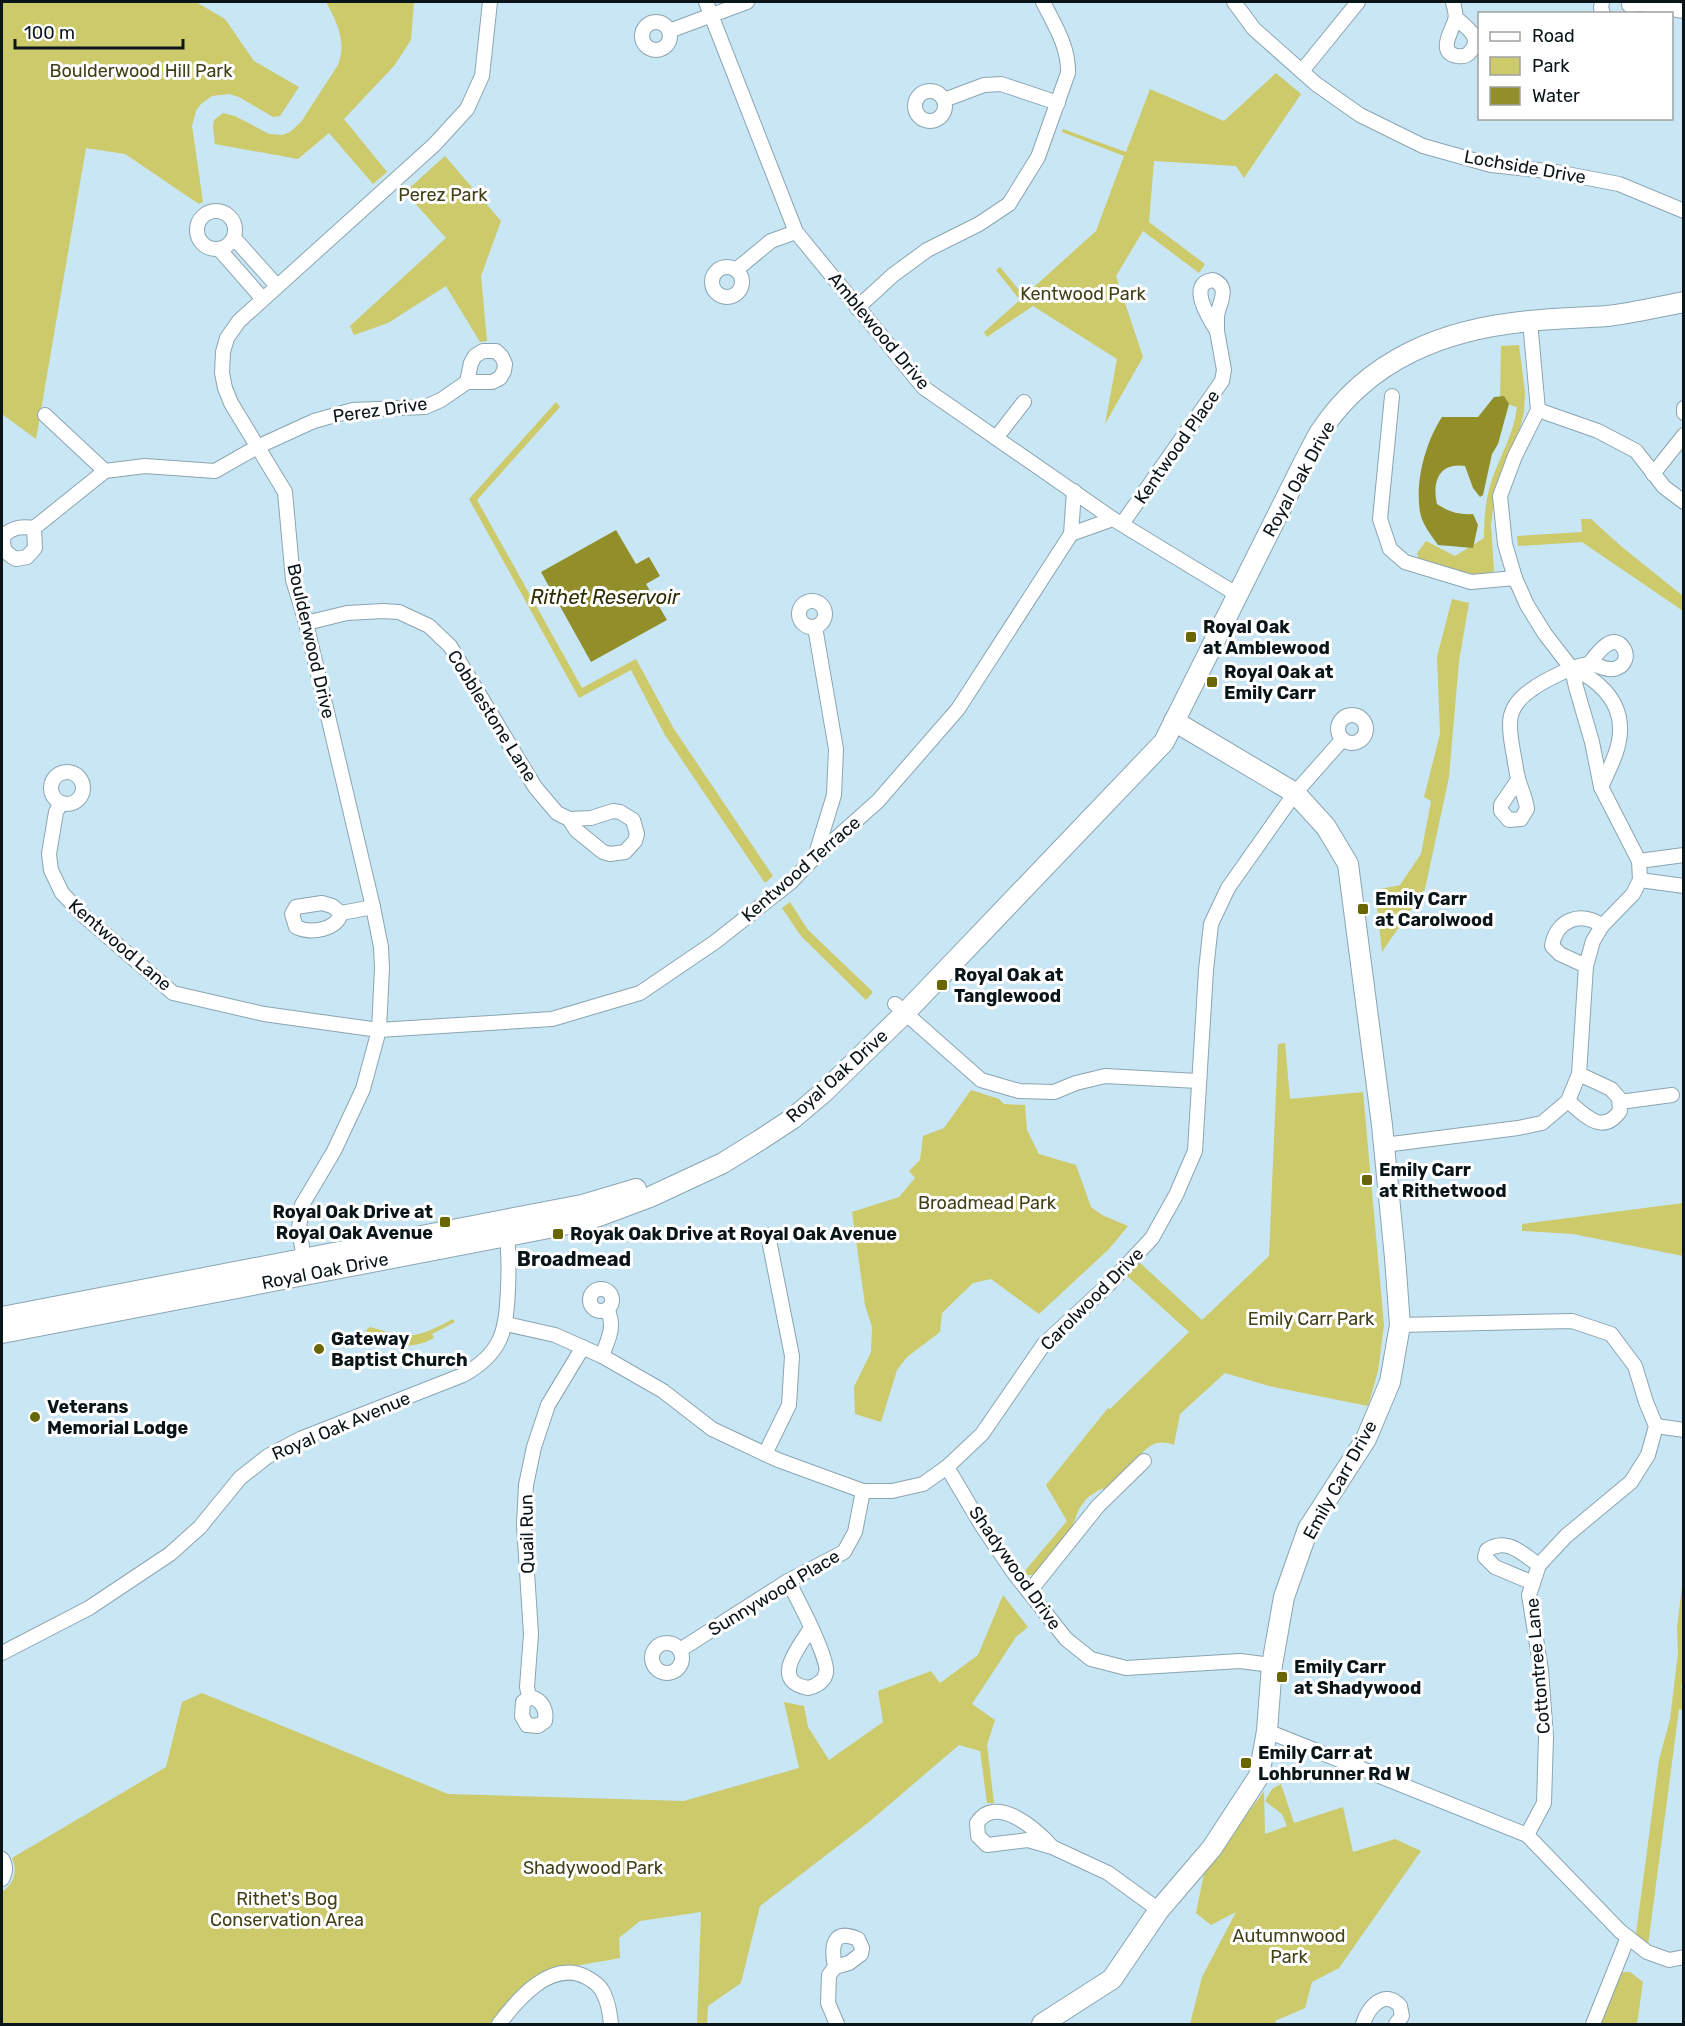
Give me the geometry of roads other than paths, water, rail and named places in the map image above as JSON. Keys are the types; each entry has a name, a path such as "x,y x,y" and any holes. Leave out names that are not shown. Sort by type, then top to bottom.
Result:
{"main road":[{"name":"Royal Oak Drive","path":"2,1317 305,1266 506,1228 631,1191 682,1171 759,1128 826,1074 900,1009 1149,741 1174,721 1303,464 1321,431 1342,404 1380,371 1403,355 1435,340 1470,329 1530,321 1609,316 1683,302"},
{"name":"Emily Carr Drive","path":"1042,2025 1112,1979 1159,1910 1212,1848 1259,1776 1267,1731 1272,1665 1284,1597 1308,1529 1366,1439 1390,1382 1400,1324 1384,1145 1348,864 1326,827 1295,793 1174,721"},
{"name":"Royal Oak Drive","path":"2,1332 305,1266"}],"street":[{"name":"Boulderwood Drive","path":"305,1266 299,1228 302,1205 334,1151 363,1089 379,1030 381,947 306,623 293,580 285,492 231,403 222,373 223,352 227,338 239,321 262,298 427,152 467,109 482,76 490,2"},
{"name":"Amblewood Drive","path":"706,2 796,232 924,388 1118,521 1239,595"},
{"path":"669,31 747,2"},
{"path":"857,308 893,275 927,250 979,224 1009,204 1038,157 1068,73 1069,60 1043,2"},
{"name":"Lochside Drive","path":"1234,2 1254,29 1302,72 1360,115 1423,146 1491,165 1556,172 1619,184 1683,211"},
{"path":"1302,72 1358,2"},
{"path":"1453,2 1456,18"},
{"path":"1628,7 1642,4 1683,11"},
{"path":"944,100 984,85 1001,84 1058,103"},
{"path":"214,210 227,214 235,224 234,238 228,245 219,249 206,247 201,242 196,229 201,216 214,210"},
{"path":"737,269 771,241 796,232"},
{"path":"234,238 276,286"},
{"path":"219,249 262,298"},
{"path":"1384,1145 1518,1128 1542,1122 1568,1101 1579,1074 1586,966 1593,941 1602,926 1634,894 1640,880 1639,861 1601,787 1592,742 1572,669 1527,605 1515,578 1505,544 1500,496 1515,456 1538,410 1530,321"},
{"name":"Kentwood Place","path":"1118,521 1222,381 1224,370 1217,332"},
{"name":"Perez Drive","path":"105,471 145,466 216,471 257,447 315,420 353,410 425,407 441,400 467,382"},
{"path":"1392,396 1380,519 1390,549 1405,562 1471,582 1515,578"},
{"path":"996,438 1024,402"},
{"path":"1683,408 1683,413"},
{"path":"1538,410 1622,442 1636,451 1664,486 1683,502"},
{"path":"34,528 105,471 45,416"},
{"path":"1653,474 1683,435"},
{"name":"Kentwood Terrace","path":"379,1030 552,1019 640,993 716,942 791,882 814,858 878,801 957,709 1071,534 1074,491"},
{"path":"1071,534 1118,521"},
{"name":"Cobblestone Lane","path":"306,623 347,613 383,611 399,612 429,626 450,646 536,787 557,813 569,819 591,818 613,811 620,812 627,815 636,827 635,842 625,852 610,854 603,852 576,830 569,819"},
{"path":"814,858 834,795 836,750 815,627"},
{"path":"1518,780 1509,728 1516,702 1532,689 1572,669 1589,664"},
{"path":"1572,669 1588,674 1607,692 1616,708 1620,727 1619,740 1601,787"},
{"name":"Carolwood Drive","path":"506,1324 555,1335 602,1356 663,1391 712,1429 765,1454 863,1491 892,1491 923,1484 946,1467 982,1434 1044,1344 1110,1283 1152,1238 1176,1195 1195,1151 1198,1081 1211,924 1228,888 1295,793 1342,740"},
{"name":"Kentwood Lane","path":"61,803 56,812 49,854 51,870 62,893 83,915 173,993 264,1014 379,1030"},
{"path":"1639,861 1683,855"},
{"path":"1640,880 1683,886"},
{"path":"341,913 373,906"},
{"path":"1586,966 1560,954 1552,946 1554,934 1562,924 1579,918 1594,920 1602,926"},
{"path":"900,1009 981,1080 1019,1091 1054,1092 1076,1083 1105,1076 1198,1081"},
{"path":"1568,1101 1593,1121 1601,1123 1615,1118 1620,1111 1619,1098 1611,1089 1579,1074"},
{"path":"1620,1102 1672,1095"},
{"name":"Royal Oak Avenue","path":"2,1653 89,1608 170,1554 201,1527 240,1478 268,1456 300,1439 473,1370 489,1355 506,1324 510,1255 506,1228"},
{"path":"765,1454 789,1405 792,1356 768,1235"},
{"path":"602,1356 612,1329 612,1318 607,1309"},
{"path":"1400,1324 1572,1321 1611,1334 1635,1366 1656,1426 1683,1430"},
{"name":"Quail Run","path":"529,1697 527,1687 531,1634 524,1525 526,1485 534,1448 548,1405 583,1347"},
{"name":"Cottontree Lane","path":"1527,1835 1545,1803 1546,1737 1541,1670 1529,1595 1533,1582 1539,1565 1566,1536 1631,1482 1648,1455 1656,1426"},
{"path":"1029,1592 1098,1506 1144,1461"},
{"name":"Shadywood Drive","path":"946,1467 982,1526 1029,1592 1066,1639 1092,1659 1126,1668 1240,1660 1272,1665"},
{"name":"Sunnywood Place","path":"680,1650 788,1581 844,1552 855,1532 863,1491"},
{"path":"1533,1582 1495,1567 1485,1557 1487,1550 1497,1544 1509,1545 1539,1565"},
{"path":"788,1581 811,1628"},
{"path":"1267,1731 1527,1835 1628,1937 1647,1952 1669,1960 1683,1957"},
{"path":"1052,1847 1015,1816 993,1812 981,1817 977,1823 978,1836 987,1845 1028,1840 1052,1847 1108,1873 1159,1910"},
{"path":"2,1859 6,1871 2,1879"},
{"path":"1593,2025 1628,1937"},
{"path":"835,1966 829,1974 828,2003 837,2025"},
{"path":"499,2025 514,2004 528,1991 544,1980 564,1973 582,1975 597,1983 606,1997 611,2025"},
{"path":"1363,2025 1368,2010 1387,1999 1397,2002 1402,2011 1402,2016 1396,2025"}],"water":[{"path":"1504,396 1509,404 1498,444 1492,454 1483,495 1480,497 1473,488 1465,466 1449,467 1443,470 1437,481 1437,504 1454,512 1473,514 1478,525 1473,548 1438,545 1423,521 1419,500 1423,463 1436,427 1442,417 1478,417 1494,397"},
{"name":"Rithet Reservoir","path":"616,530 636,564 649,557 660,576 646,584 667,620 591,662 541,572"}],"place":[{"name":"Royal Oak at Amblewood","path":"1191,637"},
{"name":"Royal Oak at Emily Carr","path":"1212,682"},
{"name":"Emily Carr at Carolwood","path":"1363,909"},
{"name":"Royal Oak at Tanglewood","path":"942,985"},
{"name":"Emily Carr at Rithetwood","path":"1367,1180"},
{"name":"Royal Oak Drive at Royal Oak Avenue","path":"445,1222"},
{"name":"Royak Oak Drive at Royal Oak Avenue","path":"558,1234"},
{"name":"Gateway Baptist Church","path":"319,1349"},
{"name":"Veterans Memorial Lodge","path":"35,1417"},
{"name":"Emily Carr at Shadywood","path":"1282,1677"},
{"name":"Emily Carr at Lohbrunner Rd W","path":"1246,1763"}],"district":[{"name":"Broadmead","path":"574,1259"}],"park label":[{"name":"Boulderwood Hill Park","path":"141,71"},
{"name":"Perez Park","path":"443,195"},
{"name":"Kentwood Park","path":"1083,294"},
{"name":"Broadmead Park","path":"987,1203"},
{"name":"Emily Carr Park","path":"1311,1319"},
{"name":"Shadywood Park","path":"593,1868"},
{"name":"Rithet's Bog Conservation Area","path":"287,1909"},
{"name":"Autumnwood Park","path":"1289,1946"}]}
